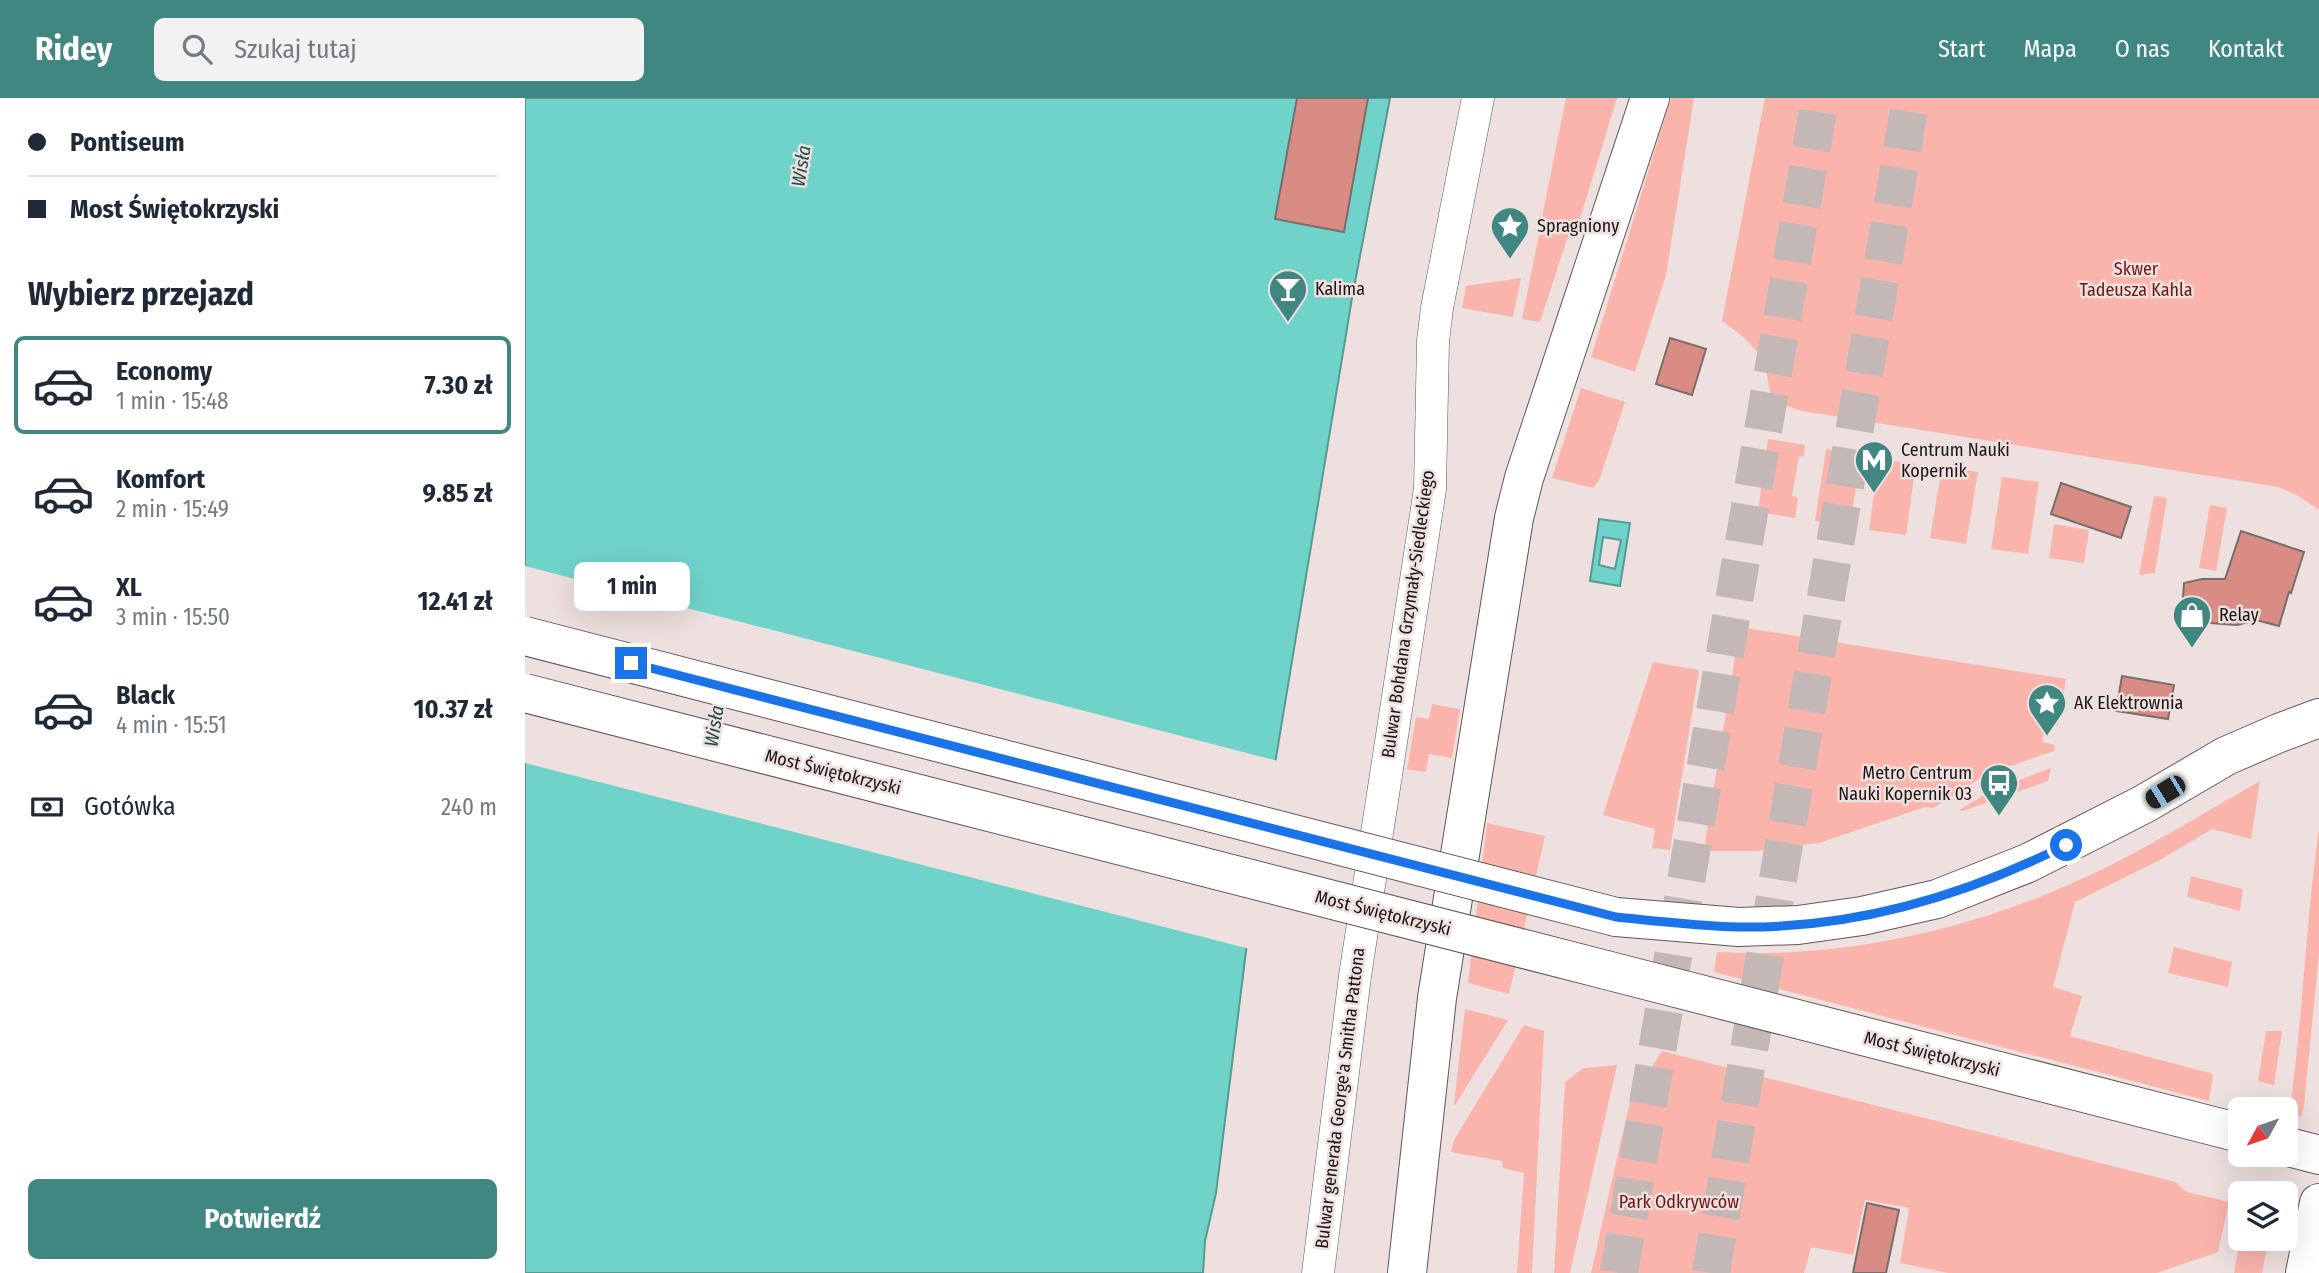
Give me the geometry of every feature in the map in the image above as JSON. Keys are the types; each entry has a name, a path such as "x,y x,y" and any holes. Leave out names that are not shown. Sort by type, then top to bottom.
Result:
{"street":[{"name":"Bulwar Bohdana Grzymały-Siedleckiego","path":"1369,881 1430,489 1433,341 1437,308 1478,98"},
{"path":"1407,1273 1437,998 1514,518 1524,478 1650,98"},
{"path":"525,636 1616,917 1739,927 1798,925 1862,916 1937,899 2028,863 2144,804 2226,756 2319,718"},
{"name":"Most Świętokrzyski","path":"525,693 2228,1130"},
{"name":"Bulwar generała George'a Smitha Pattona","path":"1318,1273 1369,881"},
{"path":"2298,1149 2319,1155"},
{"path":"2305,1273 2319,1203"}],"green space":[{"path":"1566,98 1617,98 1579,222 1540,227"},
{"path":"1671,98 1694,98 1666,275 1635,372 1591,357"},
{"name":"Skwer Tadeusza Kahla","path":"1765,98 2319,98 2319,510 2279,487 1802,411 1778,401 1772,395 1759,355 1747,341 1722,321"},
{"path":"1570,230 1540,322 1522,319 1539,235"},
{"path":"1521,278 1513,317 1462,308 1466,286"},
{"path":"1581,388 1625,402 1599,481 1593,488 1552,478"},
{"path":"1768,439 1805,445 1804,457 1799,456 1792,496 1798,498 1795,518 1758,512"},
{"path":"1826,449 1861,455 1850,526 1815,521"},
{"path":"1879,459 1916,464 1906,535 1869,530"},
{"path":"1942,466 1978,472 1966,544 1930,538"},
{"path":"2002,477 2039,482 2028,554 1991,549"},
{"path":"2154,496 2167,498 2155,573 2139,575"},
{"path":"2210,505 2227,508 2216,571 2199,568"},
{"path":"2054,524 2089,530 2084,563 2049,558"},
{"path":"1740,627 2066,679 2058,726 2045,725 2042,742 2055,745 2054,751 1987,774 1933,808 1925,807 1819,843 1757,851 1709,851 1705,842"},
{"path":"1653,662 1699,670 1670,850 1652,848 1655,829 1603,815"},
{"path":"1432,704 1460,709 1452,758 1429,754 1426,772 1407,769 1416,717 1429,719"},
{"path":"2051,768 2048,781 1963,811 1959,810 1993,790"},
{"path":"2260,781 2251,839 2212,829 2158,861 2075,902 2053,987 2082,996 2070,1036 2213,1074 2209,1101 1714,972 1717,952 1767,953 1868,944 1918,935 2015,906 2107,867"},
{"path":"1487,823 1545,836 1509,994 1468,983"},
{"path":"2319,829 2319,953 2304,1106 2298,1117 2298,1097 2291,1097"},
{"path":"2191,876 2243,889 2240,911 2187,897"},
{"path":"2174,947 2232,962 2228,987 2168,973"},
{"path":"1465,1009 1508,1020 1455,1105 1454,1104"},
{"path":"1524,1025 1544,1031 1532,1273 1517,1273 1524,1173 1503,1168 1502,1161 1451,1152 1454,1140"},
{"path":"2266,1031 2282,1031 2274,1085 2258,1081"},
{"name":"Park Odkrywców","path":"1662,1051 2175,1182 2187,1192 2228,1202 2228,1207 2218,1252 2157,1273 1948,1273 1900,1263 1909,1208 1865,1200 1853,1255 1811,1247 1804,1273 1591,1273 1630,1101"},
{"path":"1617,1065 1570,1273 1554,1273 1565,1082 1584,1068"},
{"path":"2238,1251 2266,1251 2262,1273 2234,1273"}],"water":[{"name":"Wisła","path":"525,98 1390,98 1352,298 1252,903 1216,1193 1205,1241 1203,1273 525,1273"},
{"path":"1599,519 1630,523 1620,586 1590,581","holes":["1603,537 1621,540 1615,569 1599,565"]}],"pier":[{"path":"525,566 1278,761 1250,949 525,763"}],"building":[{"path":"1297,98 1368,98 1344,232 1275,219"},
{"path":"1670,338 1706,349 1692,395 1656,384"},
{"path":"2061,483 2131,507 2121,538 2051,514"},
{"path":"2241,531 2304,552 2279,626 2256,620 2237,625 2210,623 2199,619 2185,605 2184,583 2202,579 2225,579"},
{"path":"2122,676 2174,685 2168,719 2116,711"},
{"path":"1867,1203 1899,1210 1886,1273 1853,1273"}],"tunnel":[{"path":"1619,1273 1820,98"},
{"path":"1711,1273 1911,98"}],"place":[{"name":"Spragniony","path":"1510,260"},
{"name":"Kalima","path":"1288,323"},
{"name":"Centrum Nauki Kopernik","path":"1874,494"},
{"name":"Relay","path":"2192,649"},
{"name":"AK Elektrownia","path":"2047,737"},
{"name":"Metro Centrum Nauki Kopernik 03","path":"1999,817"}],"route":[{"path":"631,663 1616,917 1739,927 1798,925 1862,916 1937,899 1997,877 2066,845"}]}
